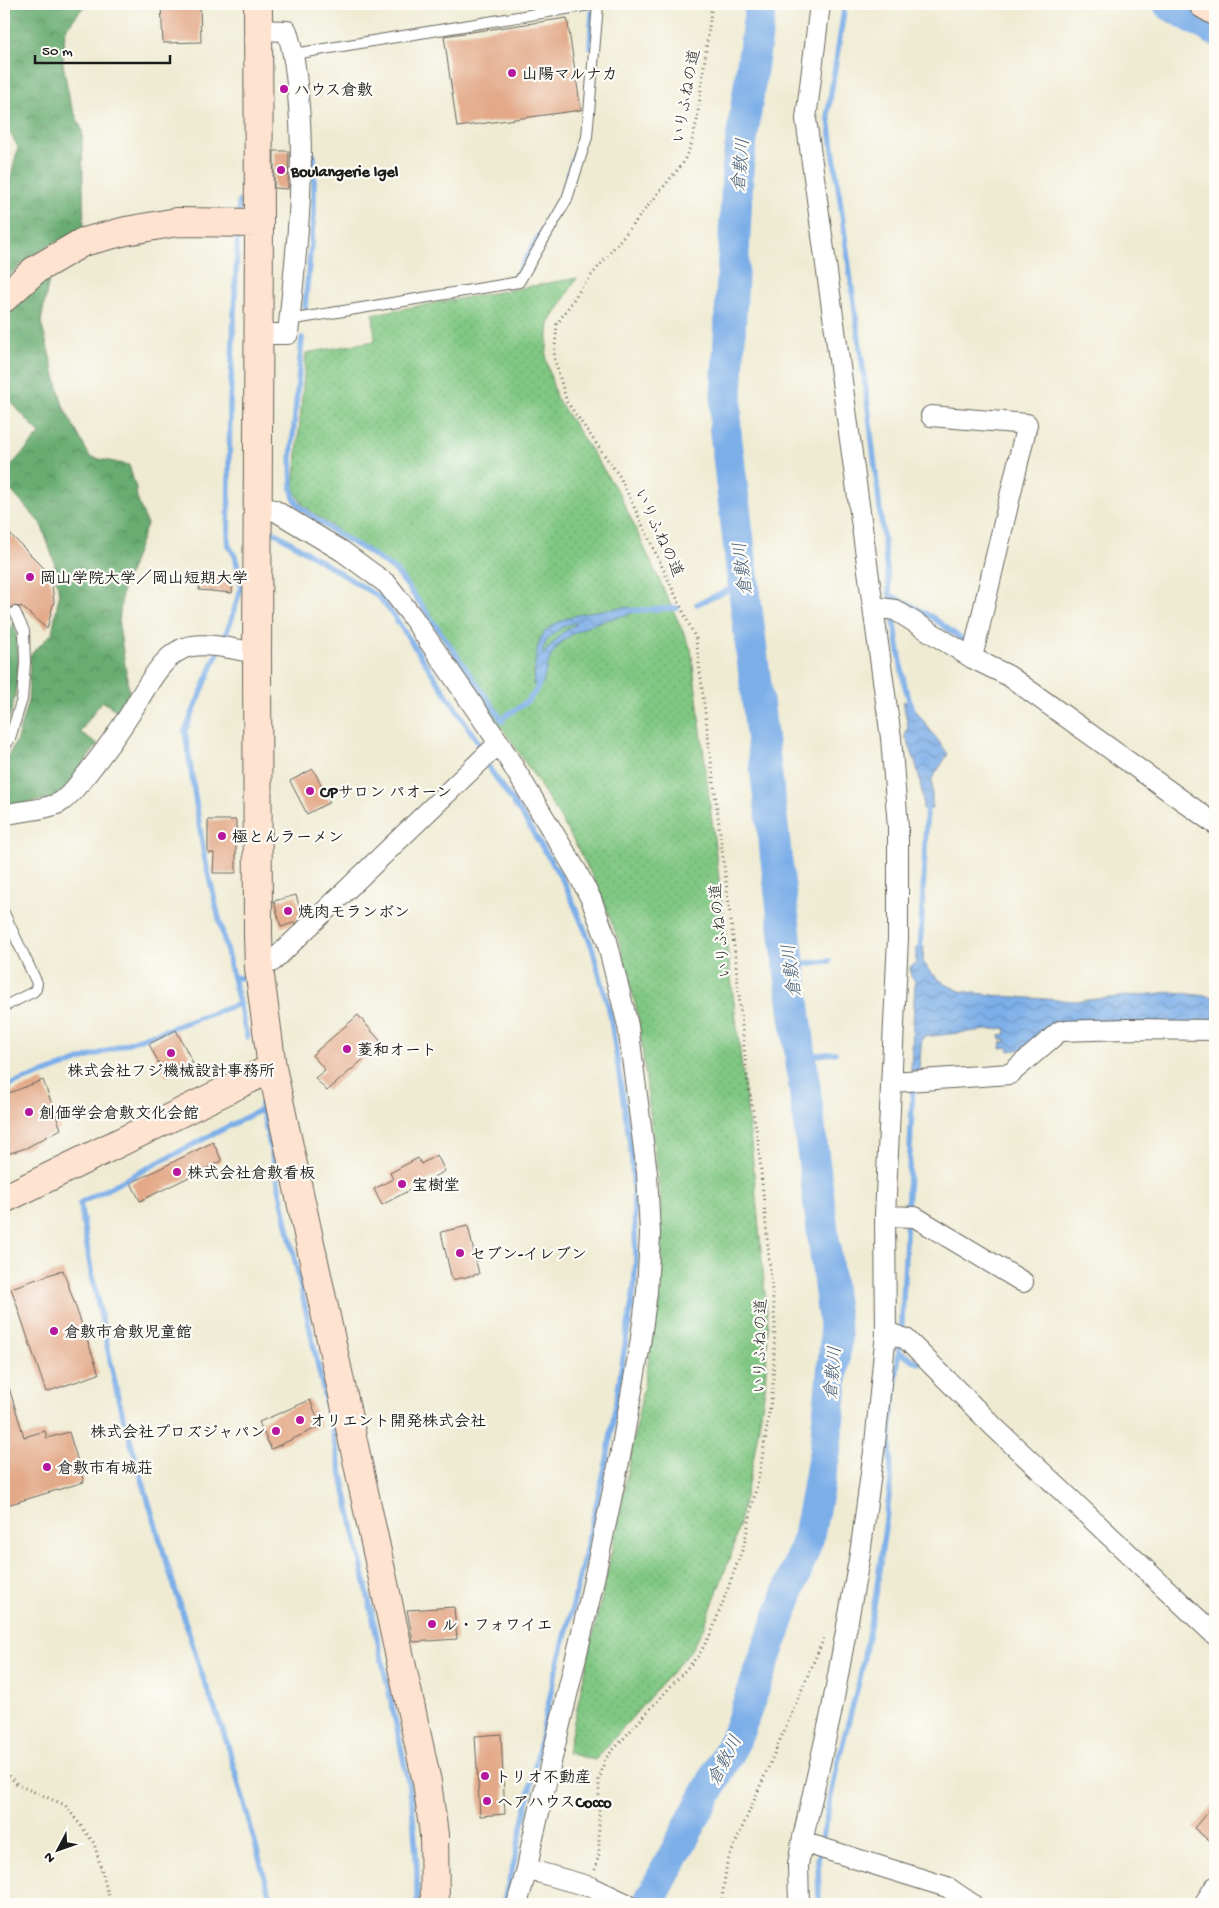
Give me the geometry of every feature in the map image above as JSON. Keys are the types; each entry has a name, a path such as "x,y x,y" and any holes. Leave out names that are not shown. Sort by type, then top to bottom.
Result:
{"street":[{"path":"799,1904 798,1865 814,1845 831,1714 860,1554 876,1444 896,1335 907,1081 898,938 898,827 891,738 885,609 806,119 820,4"},
{"path":"1203,4 1215,11"},
{"path":"258,334 288,334 301,178 301,124 294,54 287,31 258,17 244,223 258,334 256,653 259,968 272,1068 427,1782 434,1835 436,1904"},
{"path":"4,298 35,270 83,242 126,231 177,222 244,223"},
{"path":"931,416 1028,424 972,658"},
{"path":"257,506 274,510 342,551 387,584 411,615 490,751 577,872 591,899 607,941 628,1026 647,1173 650,1234 648,1292 620,1457 590,1598 527,1870 517,1904"},
{"path":"885,609 972,658 1009,676 1215,824"},
{"path":"4,815 37,810 60,802 76,788 136,706 141,694 168,659 179,651 191,646 256,653"},
{"path":"259,968 273,962 490,751"},
{"path":"907,1081 1010,1074 1060,1031 1128,1029 1215,1030"},
{"path":"4,1199 272,1068"},
{"path":"900,1217 1024,1282"},
{"path":"896,1335 1215,1635"},
{"path":"814,1845 947,1888 972,1904"},
{"path":"527,1870 594,1888 626,1904"},
{"path":"1204,1904 1215,1887"}],"lane":[{"path":"289,320 519,282 567,199 587,137 597,4 294,54"},
{"path":"4,748 10,738 22,699 25,664 24,631 15,612"},
{"path":"4,824 37,810"},
{"path":"4,913 37,983 36,989 33,992 5,1004"}],"path":[{"name":"いりふねの道","path":"594,1888 599,1854 599,1780 605,1759 698,1654 712,1631 744,1545 761,1465 773,1387 775,1323 758,1139 747,1077 735,954 696,639 620,476 567,402 554,358 557,324 582,287 683,163 691,145 697,120 712,4"},
{"path":"721,1904 727,1863 825,1636"},
{"path":"4,1762 7,1774 18,1785 66,1805 94,1843 111,1904"}],"green space":[{"path":"4,4 86,4 65,30 63,64 70,102 82,130 84,230 60,240 41,251 4,281 4,206 18,147 4,123"},
{"path":"50,274 41,322 63,406 90,457 129,465 137,498 147,524 122,593 119,625 129,692 120,713 102,701 80,732 98,744 60,796 4,808 4,762 16,742 28,701 30,655 52,633 59,595 54,561 41,524 4,483 4,473 40,434 4,394 4,317 5,311"},
{"path":"577,278 549,324 546,359 556,397 620,495 691,649 751,1142 768,1324 765,1389 752,1467 733,1549 704,1627 691,1650 595,1760 567,1753 618,1523 660,1299 662,1247 660,1196 638,1015 620,945 598,887 571,836 535,777 415,598 395,572 303,505 294,489 306,353 375,341 373,314"},
{"path":"14,623 18,651 17,679 4,735 4,633"}],"water":[{"path":"630,607 631,614 584,628 563,641 555,650 548,664 543,683 533,685 539,642 544,633 565,619","holes":["576,624 562,633 544,653 542,652 546,642 554,633 564,626"]},
{"path":"903,701 911,704 948,754 932,779 932,809 923,809 918,771 905,736 908,727"},
{"path":"924,947 923,961 929,971 945,984 960,991 1000,996 1076,1001 1173,992 1215,997 1215,1023 1086,1025 1030,1048 1009,1051 1008,1047 1001,1048 1001,1043 1006,1042 1006,1039 1001,1040 1000,1035 1006,1034 1005,1028 922,1037 919,1072 911,1072 915,980 911,977 910,967 916,963 916,949"}],"building":[{"path":"200,4 201,42 163,43 161,5"},
{"name":"山陽マルナカ","path":"567,18 581,110 457,127 444,36"},
{"name":"Boulangerie Igel","path":"274,151 289,151 288,189 274,188"},
{"path":"4,528 46,570 52,585 54,601 47,629 21,606 10,608 8,612 10,617 4,623"},
{"path":"200,576 233,579 232,593 199,590"},
{"name":"CPサロン パオーン","path":"313,769 330,802 307,814 290,781"},
{"name":"極とんラーメン","path":"208,820 236,820 236,873 213,873 214,853 208,853"},
{"name":"焼肉モランボン","path":"296,895 302,916 296,922 281,927 274,901"},
{"name":"菱和オート","path":"358,1015 382,1043 327,1091 315,1078 325,1070 312,1055"},
{"name":"株式会社フジ機械設計事務所","path":"176,1030 193,1063 166,1077 149,1044"},
{"name":"創価学会倉敷文化会館","path":"43,1080 61,1129 26,1148 4,1155 4,1095"},
{"name":"株式会社倉敷看板","path":"213,1142 222,1161 140,1201 131,1183"},
{"name":"宝樹堂","path":"437,1155 445,1171 382,1205 374,1189 393,1179 390,1173 418,1158 421,1164"},
{"name":"セブン-イレブン","path":"468,1226 479,1274 452,1280 441,1232"},
{"path":"63,1270 99,1374 46,1392 11,1288"},
{"path":"7,1381 24,1437 45,1431 47,1438 69,1432 84,1482 4,1506 4,1382"},
{"path":"310,1400 321,1426 271,1449 259,1422"},
{"name":"ル・フォワイエ","path":"454,1607 457,1639 413,1642 407,1610"},
{"path":"501,1734 505,1814 480,1816 475,1736"},
{"path":"1215,1803 1215,1846 1194,1828"}],"waterway":[{"name":"倉敷川","path":"648,1904 736,1738 808,1538 825,1451 836,1337 789,965 725,428 738,165 761,4"},
{"path":"845,4 828,112 867,398 891,605"},
{"path":"1169,4 1215,30"},
{"path":"590,47 592,12"},
{"path":"510,279 514,279 561,198 584,126"},
{"path":"304,316 314,213 314,156"},
{"path":"239,202 239,215"},
{"path":"238,229 230,405 228,544 236,558 241,587 231,621 185,731 204,855 247,1037"},
{"path":"302,338 291,459 294,498 301,508 337,534 367,551 396,571 503,721"},
{"path":"274,532 379,597 394,616 482,748 483,753"},
{"path":"697,604 743,584"},
{"path":"890,595 932,617 963,640"},
{"path":"624,611 677,608"},
{"path":"893,614 904,683 912,710"},
{"path":"501,719 520,707 531,697 539,685 541,677"},
{"path":"485,762 528,824 565,884 592,947 610,1013 632,1157 636,1258 634,1289 607,1459 554,1678 516,1855 503,1904"},
{"path":"920,956 927,803"},
{"path":"789,965 829,961"},
{"path":"233,977 241,978"},
{"path":"4,1087 239,1004"},
{"path":"800,1057 835,1053"},
{"path":"819,1904 818,1860 838,1761 860,1678 876,1594 891,1482 890,1434 902,1322 913,1085"},
{"path":"261,1104 262,1109 80,1203 90,1265 119,1402 202,1675 227,1742 268,1890 274,1904"},
{"path":"262,1109 412,1802 417,1868 417,1904"},
{"path":"899,1352 919,1363"}],"place":[{"name":"山陽マルナカ","path":"512,73"},
{"name":"ハウス倉敷","path":"284,89"},
{"name":"Boulangerie Igel","path":"281,170"},
{"name":"岡山学院大学／岡山短期大学","path":"30,577"},
{"name":"CPサロン パオーン","path":"310,791"},
{"name":"極とんラーメン","path":"222,836"},
{"name":"焼肉モランボン","path":"288,911"},
{"name":"菱和オート","path":"347,1049"},
{"name":"株式会社フジ機械設計事務所","path":"171,1053"},
{"name":"創価学会倉敷文化会館","path":"29,1112"},
{"name":"株式会社倉敷看板","path":"177,1172"},
{"name":"宝樹堂","path":"402,1184"},
{"name":"セブン-イレブン","path":"460,1253"},
{"name":"倉敷市倉敷児童館","path":"54,1331"},
{"name":"オリエント開発株式会社","path":"300,1420"},
{"name":"株式会社プロズジャパン","path":"276,1431"},
{"name":"倉敷市有城荘","path":"47,1467"},
{"name":"ル・フォワイエ","path":"432,1624"},
{"name":"トリオ不動産","path":"485,1776"},
{"name":"ヘアハウスCocco","path":"487,1801"}]}
